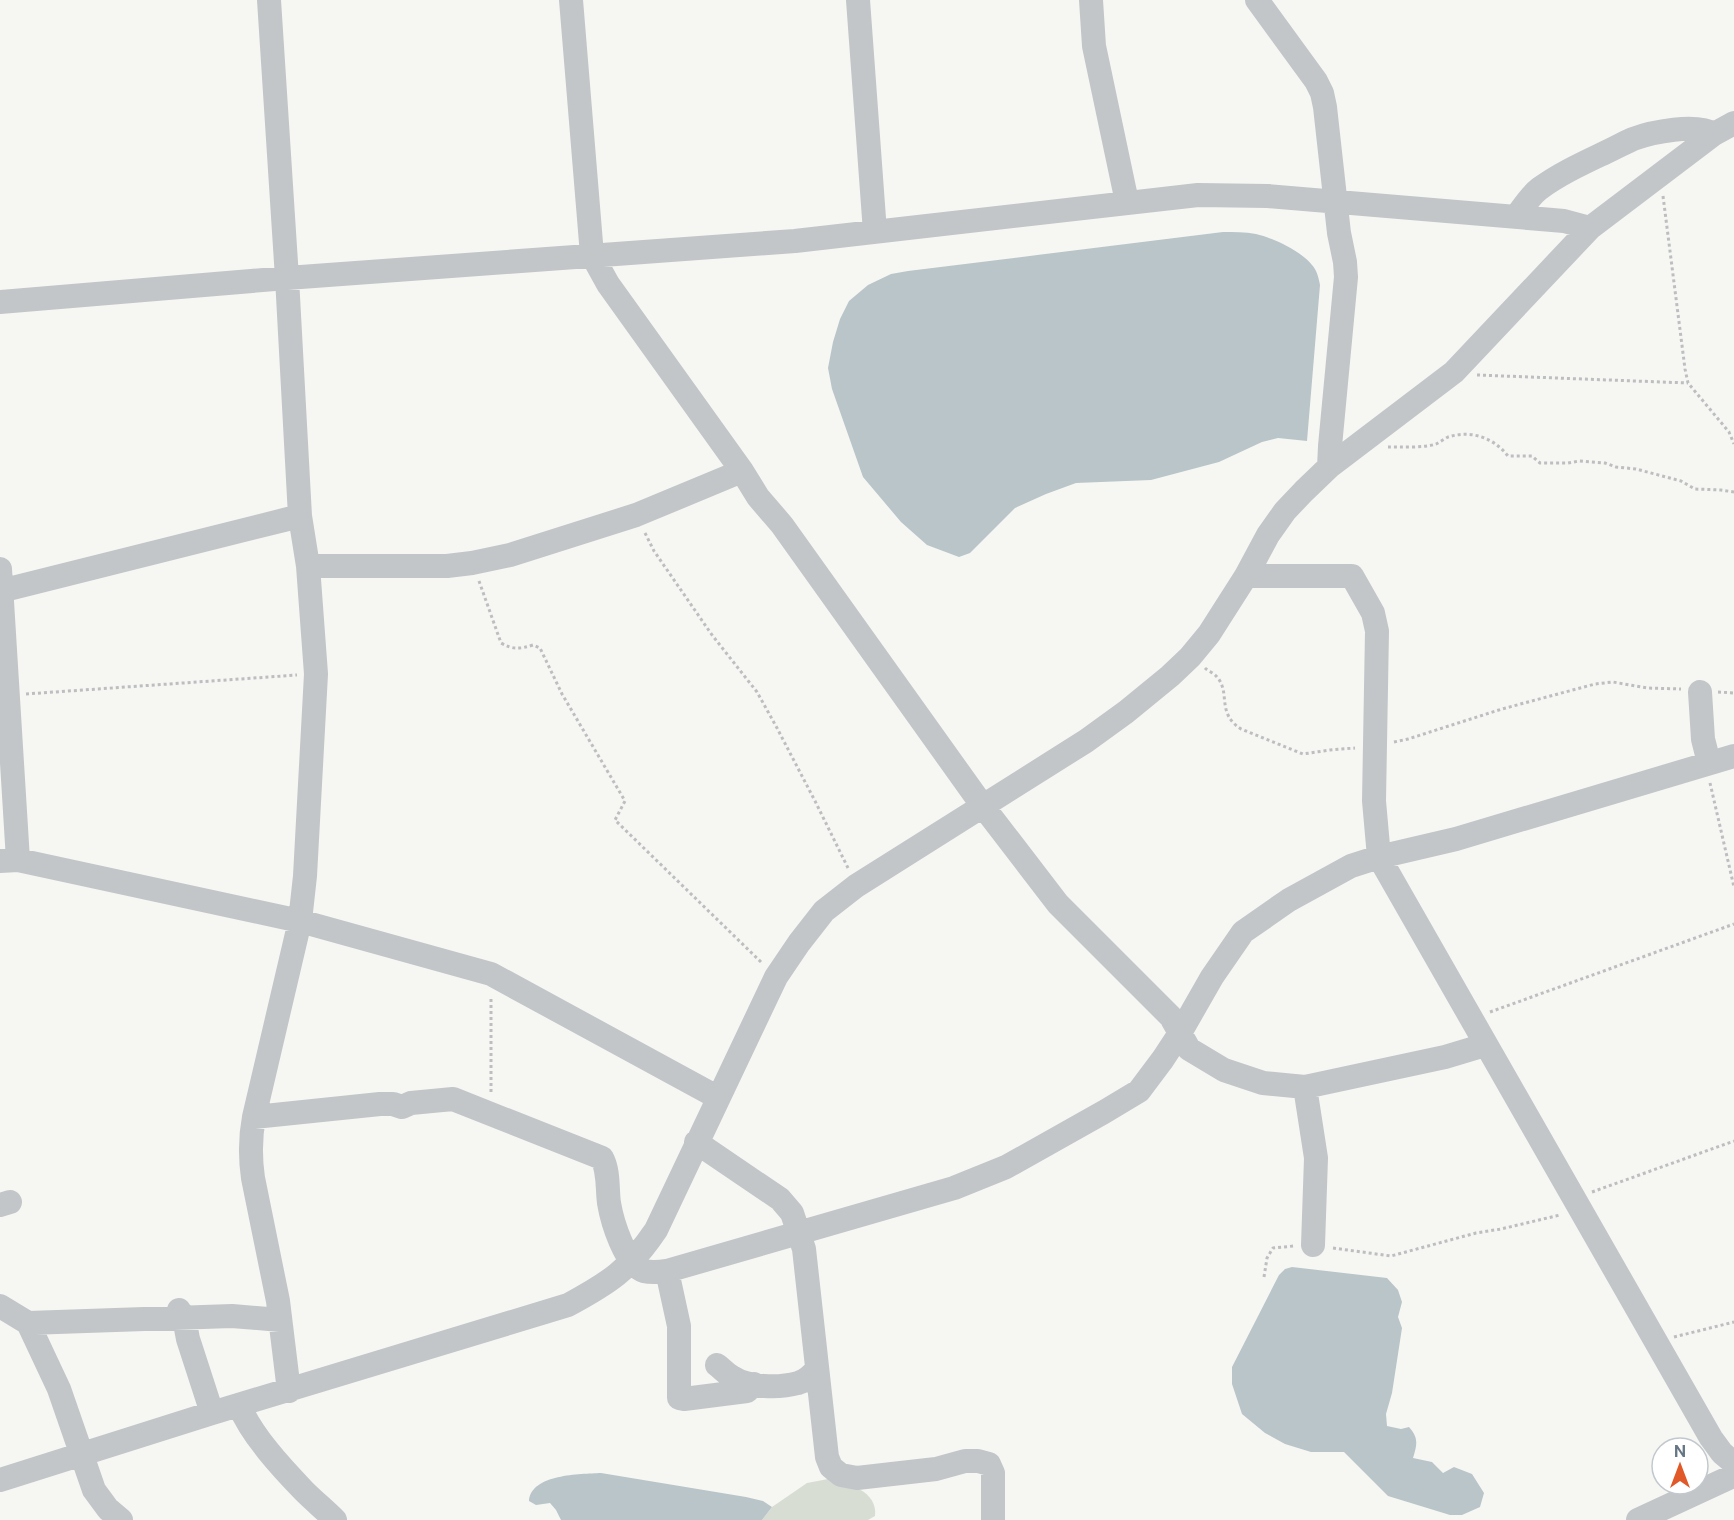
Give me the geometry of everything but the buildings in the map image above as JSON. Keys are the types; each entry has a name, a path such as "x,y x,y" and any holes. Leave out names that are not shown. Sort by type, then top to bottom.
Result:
{"street":[{"path":"269,0 300,516 308,566 316,674 305,876 300,921 254,1117 250,1158 278,1301 289,1391"},
{"path":"571,0 592,255 608,284 742,471 758,497 782,525 982,806 1058,904 1171,1017 1189,1049 1224,1070 1263,1083 1305,1087 1445,1057 1485,1045"},
{"path":"858,0 875,232"},
{"path":"1091,0 1095,46 1127,202"},
{"path":"1257,0 1316,81 1322,93 1346,277 1329,467"},
{"path":"1516,217 1537,190 1566,171 1634,139 1649,134 1691,129 1710,131 1724,128"},
{"path":"0,1480 568,1305 614,1278 633,1261 656,1230 717,1097 776,977 824,911 856,886 1086,741 1126,712 1190,657 1209,634 1246,576 1268,535 1285,512 1329,467 1454,372 1590,228 1724,128"},
{"path":"0,302 287,278 795,241 1198,195 1268,196 1564,221 1590,228"},
{"path":"308,566 447,566 510,555 636,515 742,471"},
{"path":"300,516 1,584 7,695 9,860 300,921 491,974 717,1097"},
{"path":"1246,576 1352,576 1373,614 1377,631 1374,801 1379,857 1711,1438 1733,1470 1629,1519"},
{"path":"1700,692 1707,763"},
{"path":"254,1117 380,1104 402,1107 411,1103 453,1099 602,1158 606,1164 610,1205 623,1249 642,1270 655,1273 667,1271 954,1188 1006,1167 1139,1091 1163,1059 1212,977 1243,932 1289,900 1351,866 1456,839 1734,756"},
{"path":"1305,1087 1316,1158 1313,1245"},
{"path":"696,1142 780,1199 792,1213 804,1250 827,1457 831,1467 841,1475 857,1478 936,1469 965,1461 989,1464 993,1473 993,1520"},
{"path":"667,1271 679,1326 679,1398 747,1391 754,1384"},
{"path":"0,1306 28,1323 58,1389 94,1490 108,1509 121,1520"},
{"path":"28,1323 182,1314 280,1320"},
{"path":"182,1314 212,1413"},
{"path":"717,1365 732,1377 764,1386 799,1383 817,1369"},
{"path":"238,1405 243,1416 271,1453 305,1492 335,1520"}],"path":[{"path":"1653,180 1662,189 1688,383 1728,432 1734,444"},
{"path":"1460,365 1474,375 1688,383"},
{"path":"1370,437 1381,448 1434,445 1460,434 1476,434 1489,439 1508,456 1532,456 1540,463 1579,461 1605,463 1681,481 1695,489 1734,492"},
{"path":"636,515 654,551 712,635 762,701 815,801 856,886"},
{"path":"472,563 501,643 510,648 518,649 533,645 540,648 562,694 625,801 615,820 776,977"},
{"path":"1190,657 1217,677 1221,685 1227,715 1232,723 1241,729 1303,754 1375,746 1408,739 1502,708 1595,684 1614,682 1647,688"},
{"path":"7,695 316,674"},
{"path":"1707,763 1734,887"},
{"path":"1471,1019 1734,924"},
{"path":"490,1115 491,974"},
{"path":"1264,1277 1267,1258 1273,1248 1313,1245 1391,1256 1476,1233 1501,1229 1576,1204 1734,1141"},
{"path":"1656,1341 1734,1323"}],"shaded area":[{"path":"1223,232 1252,233 1272,239 1306,259 1317,273 1320,285 1307,441 1278,438 1262,442 1219,462 1151,480 1076,483 1015,508 970,553 959,557 927,545 901,522 863,477 832,389 828,368 840,319 849,301 868,285 891,274 908,271"},
{"path":"1292,1267 1387,1278 1398,1290 1402,1302 1398,1317 1402,1328 1392,1393 1386,1414 1387,1426 1401,1429 1409,1427 1416,1442 1413,1458 1432,1462 1443,1473 1454,1467 1472,1474 1484,1493 1480,1507 1462,1515 1450,1515 1388,1496 1344,1452 1311,1452 1285,1444 1265,1433 1242,1414 1232,1384 1232,1367 1279,1275 1285,1269"},
{"path":"601,1473 746,1497 763,1501 772,1507 762,1520 561,1520 550,1503 536,1505 529,1501 538,1485 547,1481 570,1475"},
{"path":"828,1479 852,1486 867,1494 875,1507 875,1516 868,1520 762,1520 772,1507 807,1483"}]}
